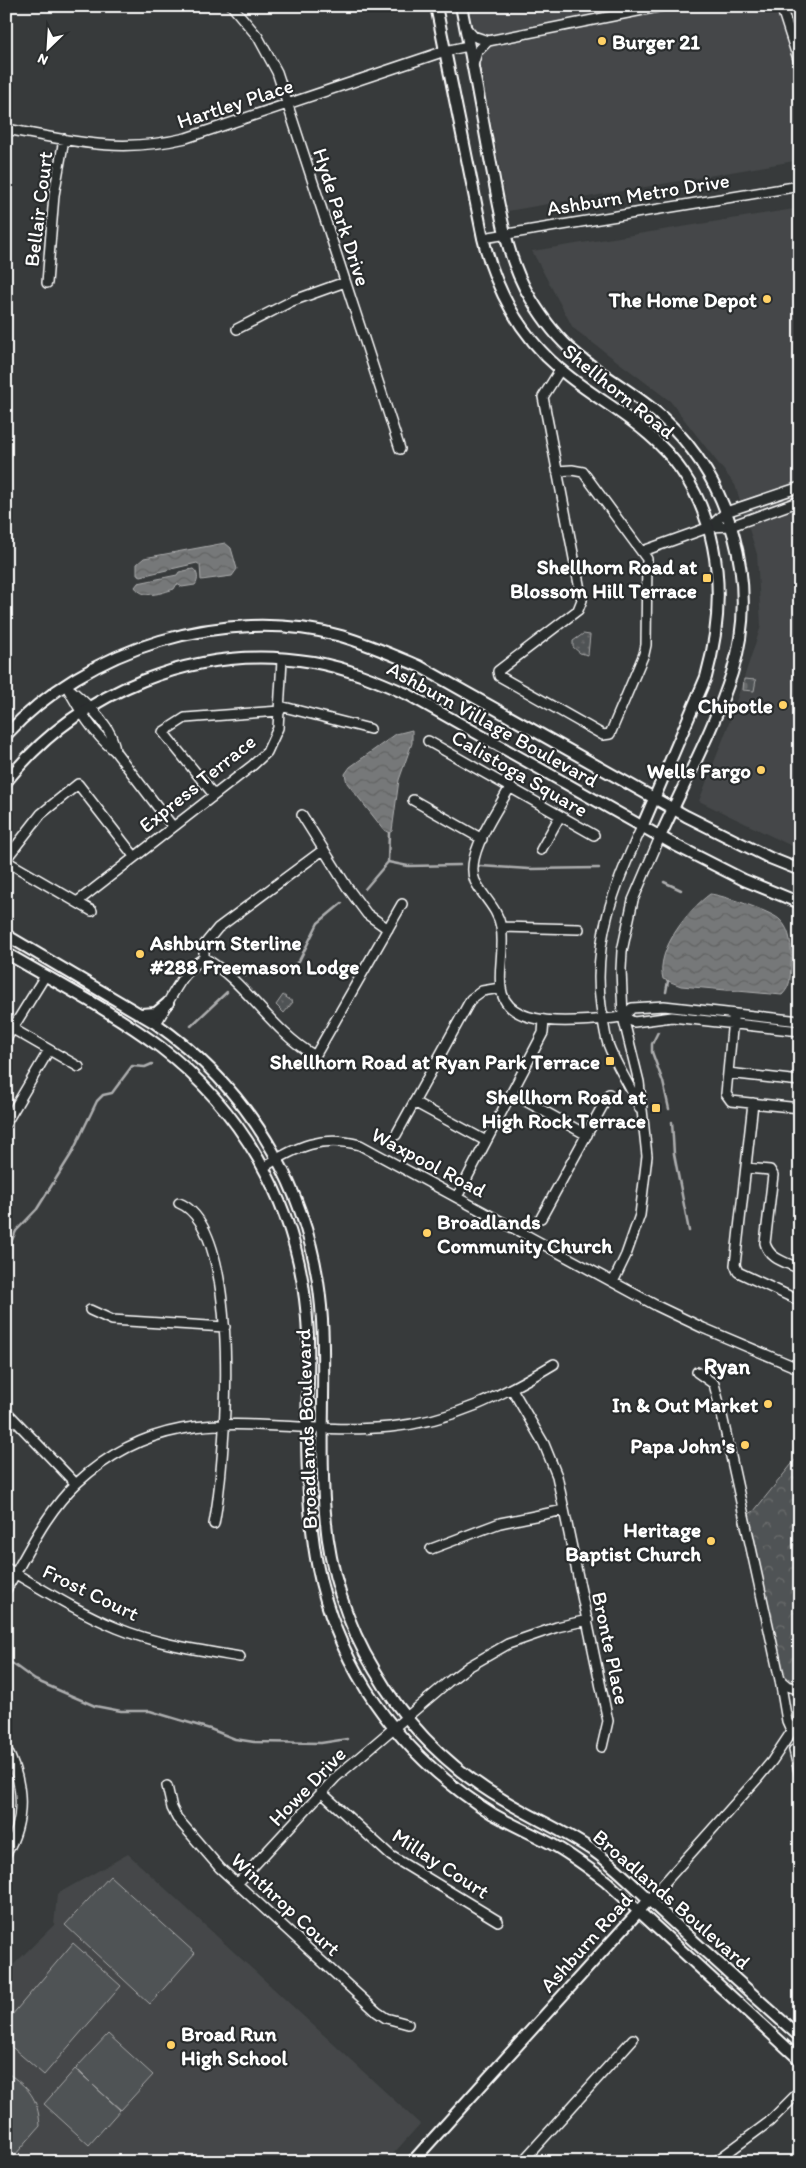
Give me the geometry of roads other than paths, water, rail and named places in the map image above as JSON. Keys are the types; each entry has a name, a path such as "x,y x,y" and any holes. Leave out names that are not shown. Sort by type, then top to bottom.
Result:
{"main road":[{"name":"Shellhorn Road","path":"436,6 483,238 495,279 513,315 528,337 560,370 634,422 663,448 686,477 710,528 717,568 718,603 711,659 706,677 642,827"},
{"name":"Shellhorn Road","path":"461,6 505,234 520,280 550,327 576,354 651,408 677,431 699,458 711,477 726,512 737,548 741,585 740,628 737,651 722,698 660,837"},
{"name":"Ashburn Village Boulevard","path":"6,735 27,715 66,685 106,662 138,649 182,636 204,632 260,627 288,628 339,636 392,654 419,666 727,838 800,870"},
{"name":"Ashburn Village Boulevard","path":"6,782 36,749 85,710 115,692 174,669 222,660 269,658 312,662 338,668 388,685 409,695 660,837 744,880 800,903"},
{"path":"6,935 155,1023 195,1054 222,1081 254,1120 278,1158"},
{"path":"6,953 158,1046 205,1087 235,1122 264,1167"},
{"path":"140,1014 151,1015 168,1003"},
{"path":"120,1021 143,1025 155,1023"},
{"name":"Broadlands Boulevard","path":"278,1158 304,1225 317,1274 322,1327 325,1514 334,1571 342,1599 374,1670 407,1717 436,1749 469,1777 508,1803 595,1852 800,2037"},
{"name":"Broadlands Boulevard","path":"264,1167 287,1224 302,1279 308,1340 309,1518 320,1581 332,1622 349,1659 368,1692 394,1728 429,1765 476,1802 515,1826 555,1846 588,1867 800,2060"},
{"name":"Ashburn Road","path":"412,2162 649,1900"}],"street":[{"name":"Hyde Park Drive","path":"232,6 258,37 270,57 400,449"},
{"path":"472,66 476,52 488,41 616,11 663,6"},
{"path":"781,6 800,65"},
{"path":"465,27 473,36 488,41"},
{"name":"Hartley Place","path":"6,128 101,145 124,146 165,143 186,138 468,46"},
{"name":"Bellair Court","path":"47,283 54,203 64,139"},
{"name":"Ashburn Metro Drive","path":"483,238 800,186"},
{"path":"237,329 292,301 344,282"},
{"path":"557,471 572,470 583,472 643,551 647,559 646,645 644,654 610,734 603,734 498,676 498,671 581,606 582,600 574,551 557,471 543,397 560,370"},
{"path":"710,528 726,512 800,486"},
{"path":"643,551 710,528 731,526 800,501"},
{"name":"Express Terrace","path":"77,902 267,752 276,735 280,708 282,660"},
{"path":"66,685 85,710 105,742 115,751 173,826"},
{"path":"214,795 164,732 185,718 280,708 370,729"},
{"name":"Calistoga Square","path":"428,741 594,835"},
{"path":"92,911 6,860 41,814 78,784 134,856"},
{"path":"510,787 474,857 473,874 493,908 501,927 500,988 504,998 518,1012 535,1020 624,1017 634,1022 672,1016 800,1021"},
{"path":"413,800 482,839"},
{"path":"302,815 323,850 367,914 388,929"},
{"path":"540,850 560,816"},
{"name":"Shellhorn Road","path":"642,827 624,866 606,915 598,968 603,1019 608,1042 642,1114"},
{"name":"Shellhorn Road","path":"614,1282 633,1237 644,1194 647,1156 639,1082 624,1017 621,969 625,932 634,900 660,837"},
{"path":"204,958 204,945 218,928 323,850"},
{"path":"204,958 222,970 289,1039 315,1056 402,904"},
{"path":"501,927 579,929"},
{"path":"155,1023 184,975 192,965 204,958"},
{"path":"6,1039 45,976"},
{"path":"396,1135 471,999 482,991 500,988"},
{"path":"624,1017 632,1008 664,1006 800,1031"},
{"path":"733,1019 727,1098 731,1101 800,1108"},
{"path":"457,1197 544,1033 544,1020"},
{"path":"13,1029 79,1068"},
{"path":"6,1123 49,1050"},
{"path":"728,1074 800,1081"},
{"path":"513,1094 587,1135"},
{"path":"541,1218 609,1094"},
{"path":"414,1102 486,1141"},
{"path":"753,1103 735,1266 738,1272 800,1301"},
{"name":"Waxpool Road","path":"264,1167 302,1147 332,1140 346,1141 374,1151 614,1282 703,1328 800,1369"},
{"path":"746,1168 770,1170 773,1176 765,1243 767,1251 771,1255 800,1269"},
{"path":"179,1203 196,1215 210,1244 219,1282 225,1327 222,1471 214,1524"},
{"path":"90,1310 112,1320 225,1327"},
{"path":"6,1590 48,1519 76,1484 102,1464 134,1444 172,1431 223,1424 368,1428 416,1423 468,1410 512,1389 554,1364"},
{"path":"697,1372 714,1384 780,1680 787,1721 792,1732"},
{"name":"Bronte Place","path":"512,1389 552,1460 588,1620 608,1721 602,1747"},
{"path":"6,1411 76,1484"},
{"path":"431,1549 500,1523 564,1510"},
{"name":"Frost Court","path":"6,1568 70,1606 118,1628 171,1645 240,1657"},
{"name":"Howe Drive","path":"237,1884 336,1776 448,1682 490,1654 530,1635 588,1620"},
{"path":"780,1680 786,1686 800,1690"},
{"name":"Ashburn Road","path":"649,1900 758,1778 800,1719"},
{"path":"6,1748 18,1775 21,1804 17,1832 6,1854"},
{"path":"794,1750 800,1776"},
{"name":"Winthrop Court","path":"167,1786 172,1808 178,1818 220,1868 377,2012 386,2018 408,2024"},
{"name":"Millay Court","path":"321,1792 391,1856 498,1922"},
{"path":"522,2162 634,2039"},
{"path":"715,2162 769,2122 800,2091"}],"water":[{"path":"225,543 231,548 237,569 232,576 201,580 200,565 197,563 141,576 137,574 137,564 144,558"},
{"path":"193,569 197,576 195,585 182,587 177,584 174,589 153,594 143,593 135,587 138,583 177,575 179,572"},
{"path":"412,730 412,743 399,780 392,831 389,833 384,830 347,783 345,774 350,767 396,734"},
{"path":"710,894 725,897 774,916 787,929 791,948 790,982 782,995 681,986 663,979 664,956 675,932 692,910"}],"waterway":[{"path":"365,889 388,862 389,833"},
{"path":"388,862 408,866 460,865"},
{"path":"480,866 529,869 599,868"},
{"path":"664,882 681,890"},
{"path":"245,976 259,968 287,970 299,961 318,923 342,903"},
{"path":"666,992 668,981"},
{"path":"191,1026 227,992"},
{"path":"658,1032 652,1044 652,1052 663,1082 669,1109"},
{"path":"6,1253 16,1231 37,1209 72,1153 97,1101 103,1095 112,1093 132,1066 145,1067 152,1064"},
{"path":"672,1122 674,1154 689,1231"},
{"path":"6,1659 35,1680 95,1706 121,1711 150,1711 210,1729 235,1739 254,1742 321,1743 347,1739"}],"place":[{"name":"Burger 21","path":"602,41"},
{"name":"The Home Depot","path":"767,299"},
{"name":"Shellhorn Road at Blossom Hill Terrace","path":"707,578"},
{"name":"Chipotle","path":"783,705"},
{"name":"Wells Fargo","path":"761,770"},
{"name":"Ashburn Sterline #288 Freemason Lodge","path":"140,954"},
{"name":"Shellhorn Road at Ryan Park Terrace","path":"610,1061"},
{"name":"Shellhorn Road at High Rock Terrace","path":"656,1108"},
{"name":"Broadlands Community Church","path":"427,1233"},
{"name":"In & Out Market","path":"768,1404"},
{"name":"Papa John's","path":"745,1445"},
{"name":"Heritage Baptist Church","path":"711,1541"},
{"name":"Broad Run High School","path":"171,2045"}],"district":[{"name":"Ryan","path":"727,1366"}]}
